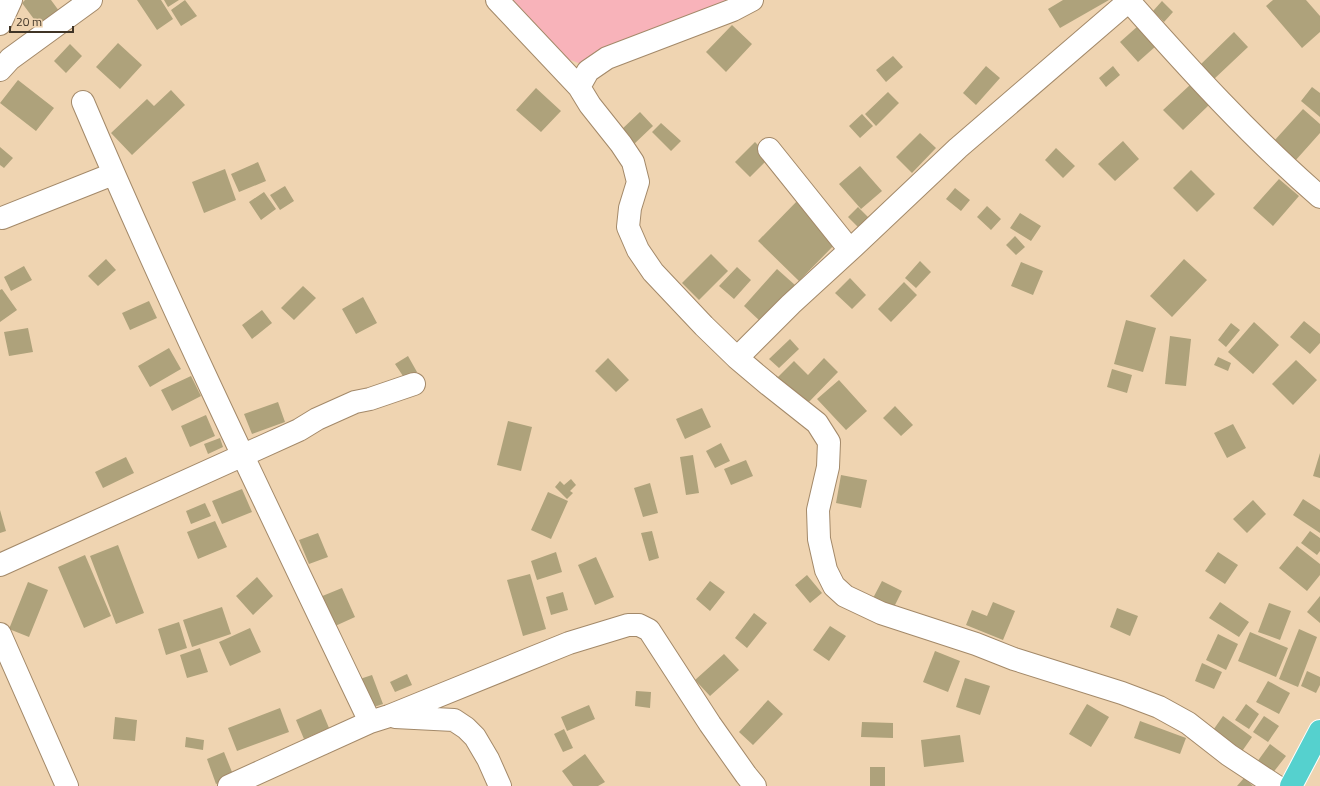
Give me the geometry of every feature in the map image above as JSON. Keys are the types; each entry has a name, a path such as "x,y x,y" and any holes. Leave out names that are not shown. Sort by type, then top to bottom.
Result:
{"highway":[{"path":"1291,786 1320,731"}],"street":[{"path":"0,24 12,0"},
{"path":"3,62 91,0"},
{"path":"497,0 579,87 590,105 621,144 633,162 638,182 630,208 628,227 638,250 653,272 704,326 737,358 817,423 829,442 828,467 818,510 819,539 826,570 834,586 845,596 881,613 970,642 1021,661 1122,693 1159,707 1188,723 1229,755 1276,786"},
{"path":"579,87 588,71 607,58 733,10 752,0"},
{"path":"737,358 791,304 958,148 1129,0 1199,78 1254,136 1320,197"},
{"path":"83,102 113,174 242,455 380,719"},
{"path":"769,149 850,250"},
{"path":"2,218 113,174"},
{"path":"0,565 298,430 317,419 355,402 370,399 414,384"},
{"path":"229,786 380,719 568,643 628,625 639,625 649,630 710,724 755,786"},
{"path":"0,634 67,786"},
{"path":"380,719 454,720 466,728 488,758 500,786"}],"shaded area":[{"path":"506,0 733,0 581,64 560,56"}],"building":[{"path":"25,0 51,0 62,15 42,30 22,3"},
{"path":"137,0 161,0 173,19 157,30"},
{"path":"164,0 179,0 168,7"},
{"path":"185,0 197,16 181,26 171,10"},
{"path":"1063,0 1109,0 1060,28 1048,9"},
{"path":"1273,0 1306,0 1320,16 1320,32 1302,48 1266,6"},
{"path":"1162,1 1173,12 1164,22 1153,11"},
{"path":"732,25 752,44 726,72 706,52"},
{"path":"1138,26 1156,46 1138,62 1120,42"},
{"path":"1234,32 1248,47 1213,80 1199,66"},
{"path":"118,43 142,65 120,89 96,67"},
{"path":"70,44 82,56 66,73 54,61"},
{"path":"893,56 903,67 886,82 876,70"},
{"path":"986,66 1000,78 976,105 963,93"},
{"path":"1113,66 1120,75 1106,87 1099,78"},
{"path":"18,80 54,108 36,131 0,103"},
{"path":"1190,85 1209,105 1183,130 1163,110"},
{"path":"1312,87 1320,93 1320,117 1301,101"},
{"path":"536,88 561,111 541,132 516,110"},
{"path":"171,90 185,105 132,155 111,133 147,99 154,106"},
{"path":"888,92 899,103 876,126 865,114"},
{"path":"1303,109 1320,124 1320,133 1295,161 1274,141"},
{"path":"640,112 653,126 633,145 620,131"},
{"path":"862,114 873,126 860,138 849,126"},
{"path":"661,123 681,141 671,151 652,132"},
{"path":"920,133 936,148 912,173 896,157"},
{"path":"1123,141 1139,159 1115,181 1098,164"},
{"path":"755,142 770,157 750,177 735,162"},
{"path":"0,147 13,158 4,168 0,165"},
{"path":"1056,148 1075,166 1063,178 1045,160"},
{"path":"258,162 266,181 239,192 231,174"},
{"path":"860,166 882,191 861,209 839,184"},
{"path":"225,169 236,200 204,213 192,182"},
{"path":"1191,170 1215,194 1197,212 1173,188"},
{"path":"1279,179 1299,196 1273,226 1253,208"},
{"path":"285,186 294,201 280,210 270,195"},
{"path":"955,188 970,200 961,211 946,199"},
{"path":"264,192 276,209 261,220 249,202"},
{"path":"799,199 840,239 799,281 758,241"},
{"path":"987,206 1001,219 991,230 977,217"},
{"path":"858,207 871,220 861,230 848,217"},
{"path":"1020,213 1041,226 1031,241 1010,228"},
{"path":"1015,236 1025,247 1016,255 1006,245"},
{"path":"711,254 728,271 699,300 682,283"},
{"path":"106,259 116,270 98,286 88,276"},
{"path":"1184,259 1207,280 1172,317 1150,296"},
{"path":"920,261 931,272 916,288 905,278"},
{"path":"1021,262 1043,271 1033,295 1011,286"},
{"path":"24,266 32,280 11,291 4,277"},
{"path":"737,267 751,280 734,299 719,286"},
{"path":"777,269 795,285 761,322 744,306"},
{"path":"850,278 866,295 852,309 835,293"},
{"path":"904,282 917,295 891,322 878,309"},
{"path":"303,286 316,298 294,320 281,308"},
{"path":"2,289 17,310 0,322 0,290"},
{"path":"363,297 377,323 356,334 342,309"},
{"path":"149,301 157,318 130,330 122,313"},
{"path":"262,310 272,323 252,339 242,325"},
{"path":"1126,320 1156,328 1143,372 1114,364"},
{"path":"1304,321 1320,334 1320,343 1310,354 1290,337"},
{"path":"1254,322 1279,345 1253,374 1228,352"},
{"path":"1231,323 1240,330 1226,347 1218,340"},
{"path":"28,328 33,352 9,356 4,332"},
{"path":"1170,336 1191,339 1186,386 1165,384"},
{"path":"790,339 799,349 779,368 769,359"},
{"path":"169,348 181,369 150,387 138,366"},
{"path":"408,356 417,372 405,379 395,364"},
{"path":"1218,357 1231,363 1228,371 1214,365"},
{"path":"608,358 629,380 616,392 595,371"},
{"path":"824,358 838,372 805,406 776,379 794,361 808,375"},
{"path":"1296,360 1317,380 1293,405 1272,384"},
{"path":"1112,369 1132,375 1127,393 1107,387"},
{"path":"191,376 201,396 172,411 161,390"},
{"path":"839,380 867,411 846,430 817,399"},
{"path":"278,402 285,422 252,434 244,414"},
{"path":"895,406 913,425 901,436 883,418"},
{"path":"702,408 711,427 685,439 676,419"},
{"path":"206,415 215,436 190,447 181,426"},
{"path":"508,421 532,427 521,471 497,465"},
{"path":"1233,424 1246,448 1227,458 1214,433"},
{"path":"220,438 223,447 208,454 204,444"},
{"path":"721,443 730,461 715,468 706,451"},
{"path":"1320,453 1320,478 1313,476"},
{"path":"693,455 699,493 686,495 680,457"},
{"path":"126,457 134,473 103,488 95,472"},
{"path":"746,460 753,476 731,485 724,469"},
{"path":"841,475 867,480 861,508 836,503"},
{"path":"571,479 576,485 570,491 573,493 567,499 555,487 560,481 564,485"},
{"path":"650,483 658,513 643,517 634,488"},
{"path":"242,489 252,512 222,524 212,501"},
{"path":"548,492 568,501 551,539 531,530"},
{"path":"1303,499 1320,510 1320,533 1293,515"},
{"path":"1253,500 1266,514 1247,533 1233,519"},
{"path":"205,503 211,516 191,524 186,511"},
{"path":"0,510 6,531 0,533"},
{"path":"215,521 227,547 198,559 187,532"},
{"path":"652,531 659,558 649,561 641,533"},
{"path":"1310,531 1320,538 1320,551 1317,555 1301,543"},
{"path":"318,533 328,557 309,564 299,540"},
{"path":"118,545 144,613 116,624 90,556"},
{"path":"1297,546 1320,564 1320,575 1307,591 1279,568"},
{"path":"556,552 562,572 537,580 531,561"},
{"path":"1218,552 1238,565 1225,584 1205,571"},
{"path":"85,555 111,616 84,628 58,567"},
{"path":"596,557 614,597 595,605 578,565"},
{"path":"530,574 546,629 523,636 507,580"},
{"path":"807,575 822,593 810,603 795,585"},
{"path":"257,577 273,596 253,615 236,596"},
{"path":"710,581 725,592 710,611 696,599"},
{"path":"882,581 902,591 892,611 872,600"},
{"path":"28,582 48,590 29,637 9,629"},
{"path":"342,588 355,617 333,627 320,597"},
{"path":"563,592 568,610 551,615 546,597"},
{"path":"1320,596 1320,623 1307,612"},
{"path":"993,602 1015,611 1003,640 966,625 972,610 987,616"},
{"path":"1220,602 1249,622 1239,637 1209,618"},
{"path":"1269,603 1291,611 1280,640 1258,632"},
{"path":"222,607 231,634 192,647 183,620"},
{"path":"1117,608 1138,616 1130,636 1110,627"},
{"path":"754,613 767,623 747,648 735,638"},
{"path":"179,622 187,648 166,655 158,629"},
{"path":"830,626 846,636 829,661 813,650"},
{"path":"250,628 261,652 230,666 219,642"},
{"path":"1299,629 1317,637 1298,687 1279,679"},
{"path":"1250,632 1288,648 1276,677 1238,661"},
{"path":"1218,634 1238,644 1226,670 1206,660"},
{"path":"200,648 208,672 187,678 180,655"},
{"path":"935,651 960,661 948,692 923,682"},
{"path":"724,654 739,670 710,696 695,680"},
{"path":"1202,663 1222,672 1214,689 1195,681"},
{"path":"1307,671 1320,677 1320,685 1316,693 1301,686"},
{"path":"407,674 412,685 395,692 390,682"},
{"path":"372,675 383,704 371,708 360,679"},
{"path":"965,678 990,686 980,715 956,707"},
{"path":"1268,681 1290,693 1279,714 1256,702"},
{"path":"636,691 651,692 650,708 635,706"},
{"path":"768,700 783,714 753,745 739,732"},
{"path":"1087,704 1109,717 1091,747 1069,734"},
{"path":"1246,704 1259,714 1249,729 1235,720"},
{"path":"589,705 595,719 567,731 561,717"},
{"path":"280,708 289,732 237,751 228,728"},
{"path":"321,709 329,728 304,739 296,720"},
{"path":"1223,716 1252,737 1238,757 1209,736"},
{"path":"1264,716 1279,726 1268,742 1253,732"},
{"path":"115,717 137,720 135,741 113,739"},
{"path":"1140,721 1186,738 1180,754 1134,738"},
{"path":"862,722 893,723 893,738 861,737"},
{"path":"564,729 573,748 563,752 554,734"},
{"path":"960,735 964,762 924,767 921,740"},
{"path":"186,737 204,740 203,750 185,747"},
{"path":"1270,744 1286,756 1272,774 1257,762"},
{"path":"224,752 234,777 216,784 207,759"},
{"path":"585,754 605,782 598,786 573,786 562,771"},
{"path":"870,767 885,767 885,786 870,786"},
{"path":"1244,778 1253,786 1237,786"}]}
